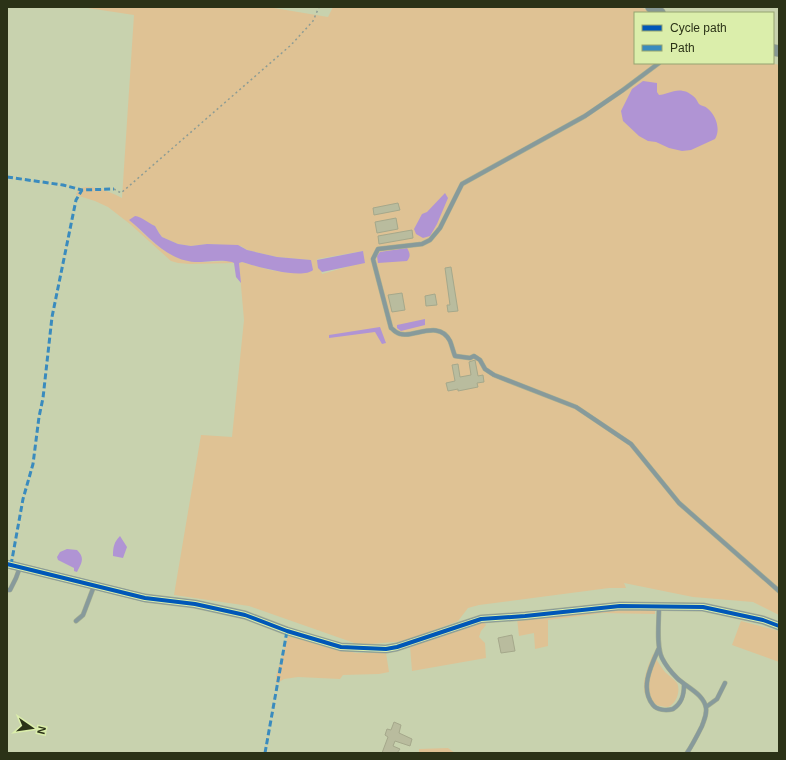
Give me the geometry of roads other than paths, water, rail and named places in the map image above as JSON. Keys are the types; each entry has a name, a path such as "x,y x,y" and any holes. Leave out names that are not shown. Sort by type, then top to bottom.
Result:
{"street":[{"path":"9,566 20,567 145,598 195,604 245,614 286,631 341,647 386,649 397,647 481,619 620,606 703,607 763,620 779,626"}],"lane":[{"path":"658,64 585,116 462,184 440,228 430,240 422,244 378,249 373,259 391,328 396,333 402,334 432,330 441,332 449,340 455,356 470,358 474,356 480,360 485,369 494,375 576,407 631,444 679,503 779,591"},
{"path":"7,590 10,590 20,567"},
{"path":"76,621 83,616 94,586"},
{"path":"659,607 659,648 661,657 666,666 702,699 706,707 705,717 701,728 694,744 687,753"},
{"path":"659,648 646,686 648,698 653,706 660,709 673,709 683,697 684,684"},
{"path":"706,707 718,699 725,682"}]}
